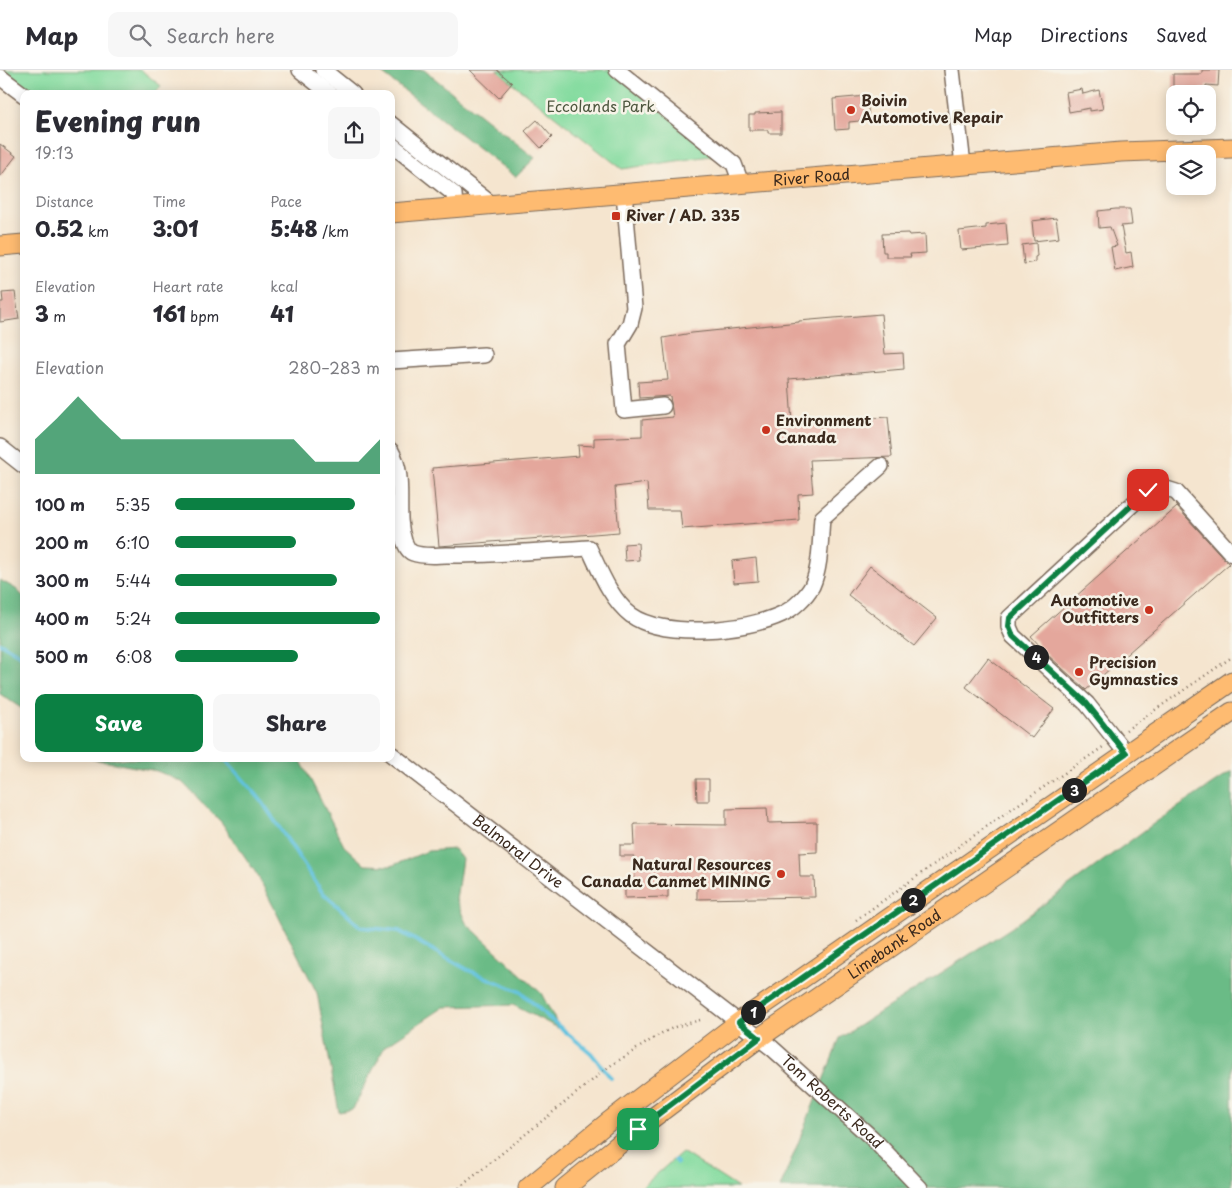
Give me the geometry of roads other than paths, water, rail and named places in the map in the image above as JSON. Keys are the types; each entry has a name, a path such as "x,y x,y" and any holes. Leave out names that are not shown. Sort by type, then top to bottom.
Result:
{"main road":[{"name":"River Road","path":"395,213 490,203 1121,152 1232,148"},
{"path":"0,246 20,244"},
{"name":"Limebank Road","path":"528,1188 607,1123 739,1022 1120,746 1232,680"},
{"name":"Limebank Road","path":"565,1188 638,1129 759,1038 1232,712"}],"street":[{"path":"300,70 325,90"},
{"path":"323,70 348,90"},
{"path":"617,70 734,164 741,183"},
{"path":"952,70 963,165"},
{"path":"0,77 20,92"},
{"path":"395,127 490,203"},
{"path":"395,147 454,194 455,207"},
{"path":"624,193 634,308 630,324 618,344 624,410 663,406"},
{"path":"395,361 484,355"},
{"path":"0,447 20,463"},
{"path":"395,461 400,481 402,533 408,550 426,555 475,555 589,548 620,605 632,616 652,625 676,630 744,625 768,620 783,614 799,602 812,586 817,569 822,518 881,466"},
{"path":"1120,746 1087,704 1013,636 1009,626 1010,618 1148,490 1157,486 1176,492 1232,554"},
{"name":"Balmoral Drive","path":"395,757 739,1022"},
{"name":"Tom Roberts Road","path":"739,1022 872,1138 920,1188"}],"waterway":[{"path":"0,643 20,655"},
{"path":"228,762 261,800 322,892 361,927 399,931 468,970 521,992 591,1053 611,1078"}],"place":[{"name":"Boivin Automotive Repair","path":"851,110"},
{"name":"River / AD. 335","path":"616,216"},
{"name":"Environment Canada","path":"766,430"},
{"name":"Automotive Outfitters","path":"1149,610"},
{"name":"Precision Gymnastics","path":"1079,672"},
{"name":"Natural Resources Canada Canmet MINING","path":"781,874"}],"park label":[{"name":"Eccolands Park","path":"601,107"}]}
